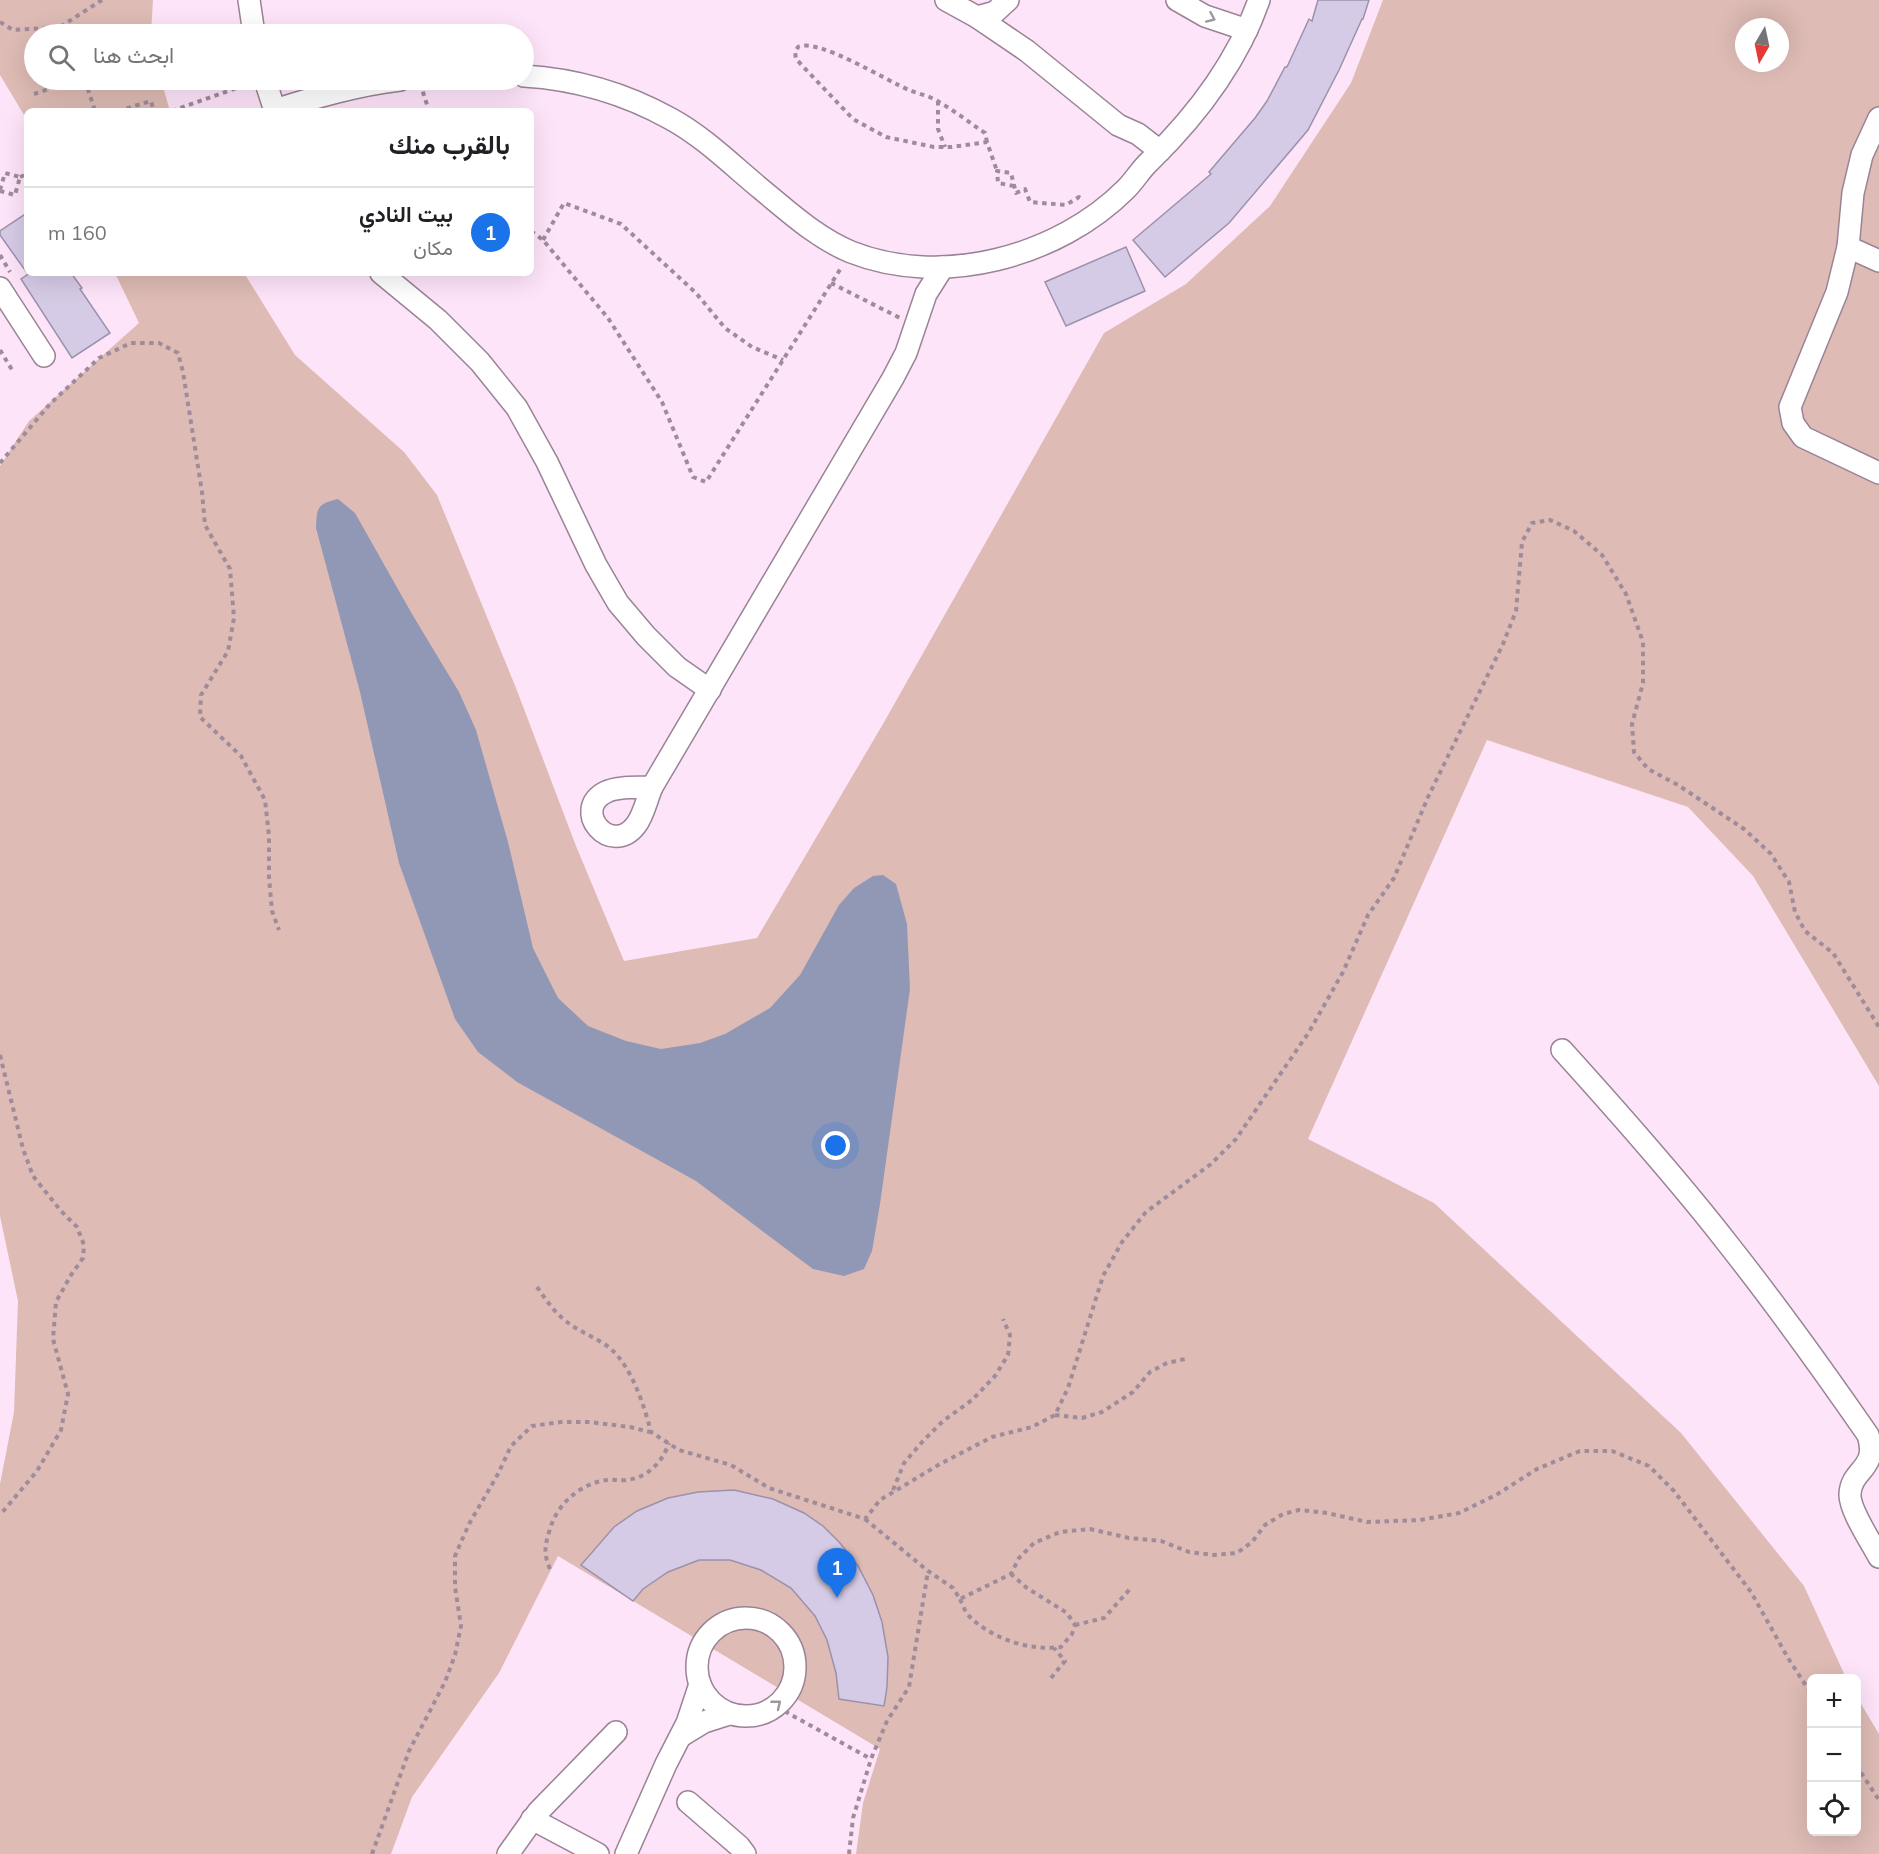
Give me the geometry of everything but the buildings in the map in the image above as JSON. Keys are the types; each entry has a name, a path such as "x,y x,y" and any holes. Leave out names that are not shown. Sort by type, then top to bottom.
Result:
{"street":[{"path":"249,0 253,24"},
{"path":"946,0 977,17 1027,51 1154,157"},
{"path":"977,17 995,12 1008,0"},
{"path":"1177,0 1205,16 1247,30"},
{"path":"534,77 586,85 631,99 673,120 711,148 798,220 851,252 907,266 970,265 1013,256 1054,239 1098,212 1126,189 1208,98 1229,65 1259,0"},
{"path":"262,90 273,108"},
{"path":"284,108 342,90"},
{"path":"1879,118 1862,155 1853,193 1848,247 1837,292 1790,407 1793,423 1803,436 1879,473"},
{"path":"1848,247 1879,261"},
{"path":"907,266 917,284 922,305"},
{"path":"652,787 894,378 906,352 930,285 943,267"},
{"path":"385,276 438,320 480,362 517,408 547,462 618,603 677,667 710,690"},
{"path":"0,288 44,356"},
{"path":"1562,1050 1675,1178 1727,1242 1778,1308 1868,1435 1871,1454 1864,1469 1852,1484 1850,1499 1879,1557"},
{"path":"743,1618 766,1622 776,1627 791,1645 796,1667 791,1689 777,1707 754,1716 741,1716 729,1714 708,1699 697,1673 700,1650 712,1631 732,1620 743,1618"},
{"path":"626,1854 692,1711 700,1684"},
{"path":"681,1736 704,1722 729,1714"},
{"path":"508,1854 532,1820 556,1792 616,1732"},
{"path":"688,1802 739,1846 745,1854"},
{"path":"532,1820 598,1854"}],"path":[{"path":"65,24 102,0"},
{"path":"0,22 13,30 24,29"},
{"path":"987,142 945,147 917,145 886,137 853,119 796,59 795,52 802,45 823,49 858,63 908,90 938,100 986,133 997,171 998,183 1014,186"},
{"path":"34,94 46,90"},
{"path":"88,90 94,108"},
{"path":"180,108 232,90"},
{"path":"422,90 428,108"},
{"path":"938,100 938,129 945,147"},
{"path":"128,108 151,101 153,108"},
{"path":"997,171 1011,173 1016,193 1025,189 1030,202 1066,205 1079,196 1098,212"},
{"path":"20,177 15,195 0,190 5,172 20,177 24,175"},
{"path":"543,240 564,203 621,224 696,293 725,328 753,347 783,360"},
{"path":"534,233 543,240 608,318 662,402 693,477 706,482 851,252"},
{"path":"831,283 915,326"},
{"path":"0,463 50,404 99,358 131,343 159,344 178,353 188,405 205,525 230,568 234,618 228,651 201,695 200,717 241,756 265,800 272,911 279,930"},
{"path":"0,350 14,373"},
{"path":"1055,1415 1068,1388 1103,1276 1122,1242 1146,1212 1211,1164 1236,1139 1309,1032 1343,972 1368,915 1394,878 1428,797 1503,644 1516,611 1522,542 1532,524 1550,520 1574,531 1602,555 1626,594 1643,642 1642,683 1632,724 1634,752 1648,769 1678,785 1744,829 1771,854 1789,882 1795,912 1805,930 1833,953 1879,1027"},
{"path":"0,1055 23,1149 33,1176 77,1227 84,1245 83,1258 57,1302 53,1339 68,1394 61,1430 37,1471 0,1515"},
{"path":"537,1287 549,1304 568,1323 612,1350 633,1379 651,1432"},
{"path":"893,1490 904,1463 923,1441 943,1420 972,1400 995,1376 1008,1355 1010,1335 1003,1320"},
{"path":"865,1519 880,1500 893,1490 992,1437 1032,1426 1055,1415 1082,1418 1102,1412 1133,1392 1150,1372 1167,1363 1185,1359"},
{"path":"372,1854 409,1751 445,1682 455,1655 461,1626 455,1587 455,1556 511,1446 532,1426 561,1422 589,1422 651,1432 679,1450 731,1465 769,1488 865,1519 928,1571 953,1588 967,1614 993,1634 1021,1644 1045,1649 1061,1647 1072,1634 1075,1625"},
{"path":"550,1569 545,1556 551,1525 569,1498 598,1482 609,1479 628,1480 646,1473 660,1461 669,1443"},
{"path":"960,1599 1011,1574 1018,1558 1034,1543 1060,1532 1090,1529 1129,1538 1161,1541 1189,1552 1214,1555 1237,1553 1252,1542 1265,1525 1283,1514 1299,1510 1367,1521 1420,1520 1459,1513 1496,1495 1537,1469 1580,1451 1612,1451 1649,1466 1674,1491 1751,1592 1807,1687"},
{"path":"849,1854 853,1818 871,1759 887,1721 909,1687 928,1571"},
{"path":"1011,1574 1027,1588 1067,1613 1075,1625"},
{"path":"1075,1625 1104,1618 1130,1589"},
{"path":"1051,1678 1065,1661 1053,1648"},
{"path":"777,1707 871,1759"},
{"path":"1861,1771 1879,1800"}],"shaded area":[{"path":"0,0 153,0 152,24 24,24 24,90 164,90 169,108 24,108 24,115 0,75"},
{"path":"1383,0 1879,0 1879,1086 1753,876 1688,807 1487,740 1308,1139 1434,1203 1681,1433 1804,1586 1844,1674 1807,1674 1807,1836 1861,1836 1861,1704 1879,1734 1879,1854 856,1854 863,1803 880,1749 558,1556 499,1673 412,1797 391,1854 0,1854 0,1484 14,1412 18,1301 0,1216 0,466 29,421 139,323 116,276 246,276 295,355 404,452 437,495 624,961 757,938 883,724 1104,333 1186,284 1270,206 1351,83"}],"water":[{"path":"338,499 355,513 459,692 476,730 508,842 533,948 558,998 588,1026 626,1041 661,1049 700,1043 725,1034 770,1008 800,975 839,905 854,888 873,876 883,875 896,884 907,924 910,989 880,1204 872,1251 864,1269 844,1276 813,1269 696,1181 517,1082 478,1052 455,1019 399,863 360,692 316,528 319,508"}],"place":[{"name":"بيت النادي","path":"837,1598"}]}
